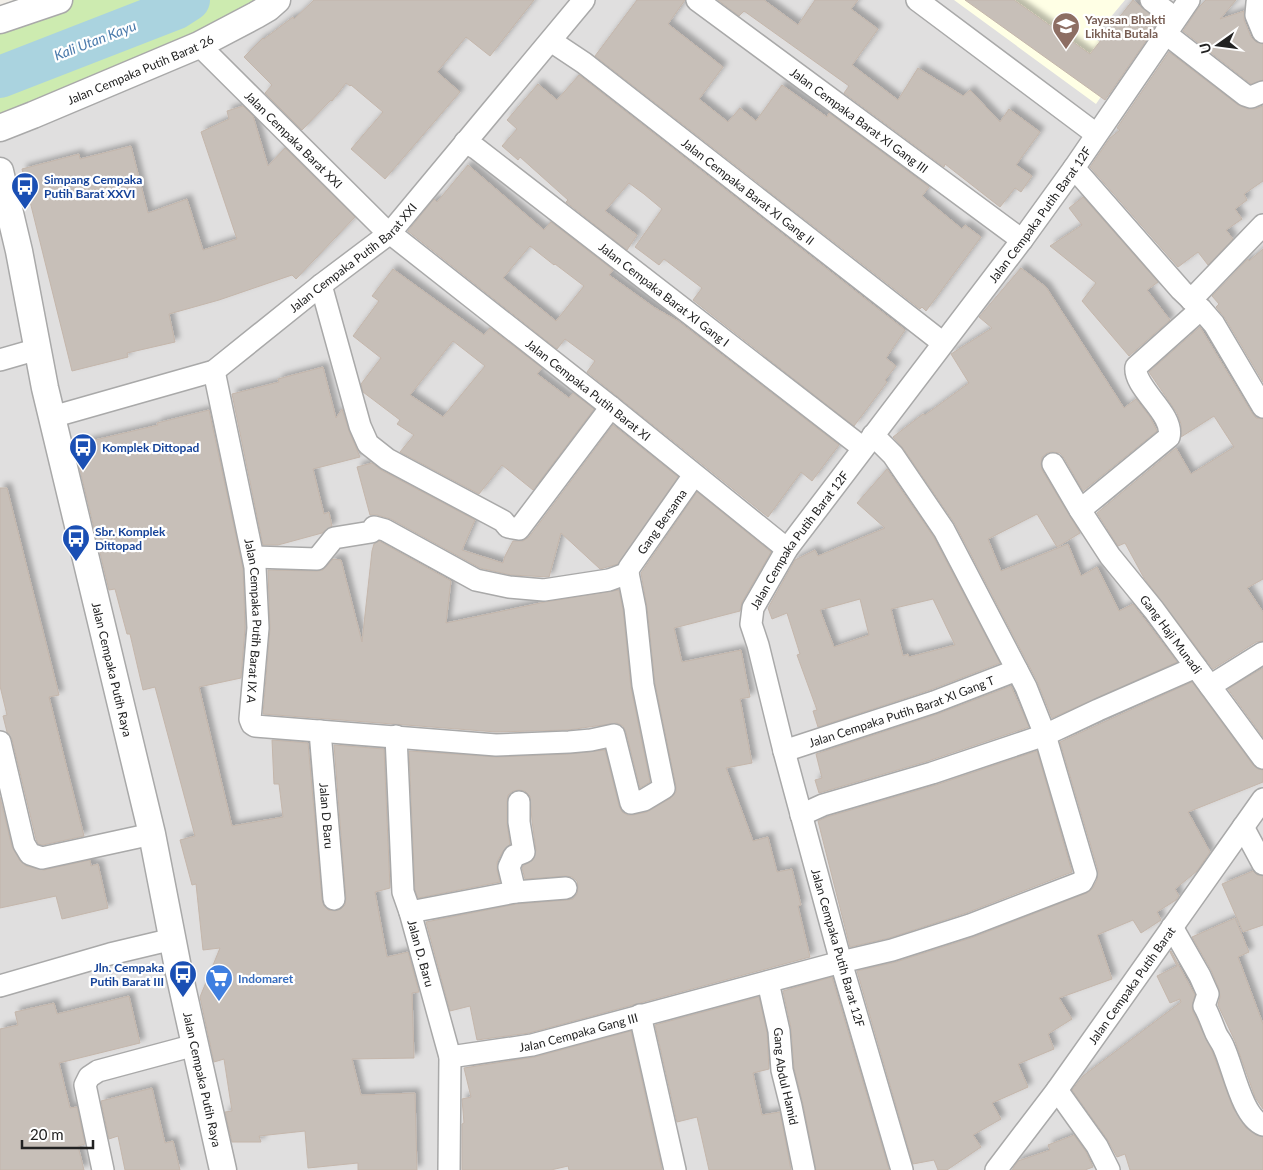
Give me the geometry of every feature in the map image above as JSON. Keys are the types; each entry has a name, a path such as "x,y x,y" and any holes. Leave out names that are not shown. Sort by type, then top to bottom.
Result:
{"street":[{"path":"0,20 59,0"},
{"name":"Jalan Cempaka Putih Barat 26","path":"0,128 33,116 199,45 256,15 277,0"},
{"name":"Jalan Cempaka Putih Barat XXI","path":"52,417 214,371 390,233 584,0"},
{"name":"Jalan Cempaka Barat XI Gang III","path":"697,0 1022,240"},
{"path":"917,0 1096,134"},
{"path":"1150,0 1170,26 1245,94 1251,97 1263,92"},
{"name":"Jalan Cempaka Putih Barat 12F","path":"902,1170 841,962 784,751 758,645 750,624 753,608 787,548 1022,240 1074,168 1189,0"},
{"path":"1263,1 1258,3 1256,15 1263,32"},
{"name":"Jalan Cempaka Barat XI Gang II","path":"551,41 584,63 943,343"},
{"name":"Jalan Cempaka Barat XXI","path":"199,45 390,233"},
{"name":"Jalan Cempaka Barat XI Gang I","path":"465,142 477,149 868,442 893,456 944,530 1026,687 1045,735 1086,871 1082,882 970,925 892,950 640,1015"},
{"path":"1074,168 1181,290 1214,324 1263,407"},
{"name":"Jalan Cempaka Putih Raya","path":"0,171 19,250 52,417 152,834 172,939 223,1170"},
{"path":"1080,510 1169,438 1170,431 1164,416 1136,376 1136,367 1196,304 1263,225"},
{"name":"Jalan Cempaka Putih Barat XI","path":"390,233 787,548"},
{"path":"321,286 360,426 368,444 387,459 503,521 508,527 519,529 611,407"},
{"path":"0,360 38,350"},
{"name":"Jalan Cempaka Putih Barat IX A","path":"214,371 254,557 258,628 250,722 255,726 496,745 591,740 614,735 631,803 644,800 664,788 643,685 629,570"},
{"name":"Gang Haji Munadi","path":"1053,464 1110,556 1154,610 1263,758"},
{"name":"Gang Bersama","path":"629,570 694,475"},
{"path":"254,557 317,560 334,538 370,532 374,527 385,530 476,580 509,587 544,590 609,580 629,570"},
{"path":"1210,686 1263,653"},
{"path":"801,815 823,805 932,773 1045,735 1196,667"},
{"name":"Jalan Cempaka Putih Barat XI Gang T","path":"784,751 934,702 1017,670"},
{"name":"Jalan D Baru","path":"320,732 334,899"},
{"name":"Jalan D. Baru","path":"396,736 403,892 450,1057 449,1170"},
{"path":"0,742 24,844 30,854 42,858 152,834"},
{"name":"Jalan Cempaka Putih Barat","path":"996,1170 1057,1090 1263,799"},
{"path":"515,892 509,867 514,856 524,852 518,802"},
{"path":"1243,827 1263,864"},
{"path":"410,912 515,892 566,888"},
{"path":"1172,927 1204,985 1208,997 1204,1006 1224,1047 1234,1079 1254,1120 1263,1125"},
{"path":"0,986 110,954 172,939"},
{"name":"Gang Abdul Hamid","path":"768,982 779,1031 782,1070 804,1170"},
{"name":"Jalan Cempaka Gang III","path":"450,1057 532,1045 640,1015 675,1170"},
{"path":"102,1170 85,1085 89,1077 98,1071 195,1045"},
{"path":"1057,1090 1097,1146 1108,1170"}],"shaded area":[{"path":"277,0 1263,0 1263,1170 0,1170 0,128"},
{"name":"Yayasan Bhakti Likhita Butala","path":"954,0 1125,0 1094,37 1124,63 1096,104"}],"green space":[{"path":"41,0 277,0 0,128 0,14"}],"building":[{"path":"314,0 534,0 490,56 466,37 437,72 460,92 385,179 351,149 383,112 351,85 346,83 332,101 302,130 265,93 272,85 244,57 263,38 293,17 294,19"},
{"path":"637,0 685,0 668,24 723,67 699,99 728,122 740,108 756,121 782,85 827,117 829,113 929,187 922,196 962,229 965,225 981,237 926,311 922,307 920,309 595,56"},
{"path":"718,0 764,0 798,25 815,0 858,0 851,9 878,29 852,65 898,100 918,68 963,96 970,90 1000,122 1009,109 1040,132 1016,165 1032,176 1021,192 1015,188 1000,207 945,164 944,167 844,93 849,86 744,11 739,16"},
{"path":"965,0 1014,0 1090,54 1133,0 1159,22 1105,100"},
{"path":"1206,0 1236,0 1220,19 1244,11 1244,20 1251,37 1256,42 1263,44 1263,80 1251,84 1183,31"},
{"path":"1169,52 1238,105 1248,109 1263,106 1263,181 1244,194 1247,200 1235,209 1242,219 1226,230 1233,239 1208,265 1198,252 1178,267 1090,167 1110,138 1120,130 1117,128"},
{"path":"579,75 905,330 886,358 896,366 885,380 887,382 854,426 693,300 702,288 664,259 659,265 635,247 662,209 644,194 629,183 605,211 637,235 627,250 566,202 568,200 520,157 518,160 502,146 517,129 507,120 538,84 557,100"},
{"path":"243,106 253,116 268,166 285,148 355,217 296,279 292,275 219,300 169,314 175,342 127,353 128,357 72,371 22,169 79,154 80,159 131,146 148,213 187,199 203,250 237,239 201,132 229,119 227,111"},
{"path":"468,165 544,230 551,222 613,270 609,275 655,308 678,321 839,445 812,481 801,472 768,517 587,372 595,361 565,339 557,349 408,231 434,199 437,202","holes":["530,246 584,286 556,321 503,278"]},
{"path":"1083,197 1158,282 1147,290 1170,320 1129,356 1082,301 1096,283 1050,246 1082,225 1069,208"},
{"path":"1263,249 1263,382 1225,318 1216,307 1219,304 1212,296 1248,259 1249,261"},
{"path":"1021,268 1046,287 1124,408 1136,399 1150,417 1157,431 1083,491 1060,453 1047,453 1042,457 1042,470 1080,533 1057,547 1037,514 988,539 1001,571 1068,544 1081,576 1097,567 1119,611 1133,604 1177,662 1052,718 1037,681 955,524 903,448 893,437 969,383 951,354 992,328 979,317"},
{"path":"393,269 484,335 490,328 542,368 537,374 569,398 573,393 594,409 533,490 502,465 479,494 400,452 414,435 397,424 400,420 363,392 361,384 381,358 353,336 379,301 372,296","holes":["453,341 485,366 443,417 410,395"]},
{"path":"1200,327 1252,413 1256,418 1263,419 1263,579 1247,588 1263,612 1263,641 1256,642 1213,669 1144,578 1125,543 1118,546 1097,513 1176,448 1191,474 1234,447 1214,416 1181,437 1181,424 1177,413 1149,372"},
{"path":"323,367 336,418 342,409 360,457 313,469 324,514 329,512 332,526 322,533 278,545 263,545 232,394 279,382 278,379"},
{"path":"209,410 243,569 245,628 241,678 199,687 232,826 283,817 279,784 274,784 272,740 308,743 322,900 328,910 335,911 341,909 345,905 346,898 334,745 384,749 390,888 375,892 387,957 408,952 419,992 412,993 414,1058 352,1059 361,1095 415,1093 417,1170 358,1170 358,1163 308,1168 305,1131 259,1136 261,1142 232,1142 225,1112 232,1111 224,1059 214,1062 200,997 220,948 203,950 196,884 192,885 180,840 195,836 155,687 143,690 130,634 127,634 115,589 109,590 74,445 158,425 157,423"},
{"path":"613,425 678,477 618,564 600,569 561,533 549,577 511,575 480,568 391,519 370,515 357,467 372,463 381,470 475,520 462,550 503,563 513,541 523,541 529,537"},
{"path":"887,469 933,536 1000,663 930,690 818,727 813,711 817,710 797,655 800,654 787,613 772,619 768,608 795,560 815,550 818,556 885,528 857,503","holes":["860,599 869,635 834,647 820,610","933,599 955,645 909,657 908,654 903,656 891,609"]},
{"path":"0,488 7,488 59,695 49,697 84,836 43,845 38,844 36,839 12,739 7,732 3,716 7,715 0,686"},
{"path":"697,492 771,552 742,602 740,611 674,628 682,662 741,650 750,697 740,699 752,763 726,768 753,841 768,837 777,872 792,869 801,905 798,906 810,957 529,1033 477,1040 470,1006 450,1011 426,922 517,904 573,899 577,894 577,881 572,877 566,876 525,879 522,868 533,860 536,850 530,796 525,791 519,790 513,791 508,795 507,824 510,844 503,851 497,862 500,882 418,898 415,890 409,751 497,757 570,754 605,750 622,812 627,815 633,815 647,812 671,798 676,792 676,786 655,683 647,607 641,573"},
{"path":"379,541 451,581 446,623 545,602 619,590 623,610 631,688 650,782 640,788 626,732 623,726 617,723 568,730 496,732 263,714 270,629 268,570 317,571 323,570 333,559 341,560 362,642 372,551 374,544"},
{"path":"1263,668 1263,737 1228,689"},
{"path":"1192,682 1253,765 1263,770 1263,782 1188,812 1210,852 1197,871 1175,889 1179,896 1176,900 1157,912 1161,920 1141,933 1133,920 1097,935 1112,979 1059,998 1072,1019 1048,1034 1054,1049 1018,1064 1028,1087 992,1103 1001,1119 973,1135 981,1147 947,1170 938,1170 934,1160 913,1164 857,971 896,962 974,937 1087,893 1093,888 1097,880 1098,870 1060,742"},
{"path":"1011,686 1029,727 928,761 819,793 815,780 822,778 816,754 938,714"},
{"path":"1037,751 1072,872 966,913 889,938 850,947 818,821 936,785"},
{"path":"0,797 12,847 20,861 26,866 44,870 90,860 91,866 98,864 108,908 62,919 56,896 0,908"},
{"path":"1253,871 1257,875 1263,876 1263,925 1243,932 1222,884"},
{"path":"1235,918 1249,952 1238,957 1263,1024 1263,1109 1255,1097 1235,1041 1218,1005 1219,989 1211,970 1192,937"},
{"path":"1171,951 1195,995 1192,1007 1193,1012 1212,1051 1233,1108 1246,1128 1256,1135 1263,1137 1263,1170 1130,1170 1125,1154 1117,1157 1107,1139 1072,1090 1083,1076 1181,1002 1180,999 1170,1003 1157,976 1177,966"},
{"path":"832,977 889,1170 816,1170 794,1068 791,1028 783,991"},
{"path":"129,996 140,1043 59,1063 70,1108 77,1107 85,1144 78,1146 84,1170 0,1170 0,1029 18,1025 15,1012 54,1003 57,1014"},
{"path":"759,997 767,1033 769,1069 753,1073 762,1115 780,1112 791,1170 709,1170 697,1117 677,1122 655,1025"},
{"path":"631,1031 662,1170 569,1170 568,1166 551,1170 462,1170 462,1124 464,1123 462,1099 471,1097 464,1068 535,1057"},
{"path":"152,1088 165,1143 173,1141 180,1170 125,1170 118,1136 109,1139 101,1101"},
{"path":"1074,1135 1086,1152 1093,1167 1085,1170 1012,1170 1018,1161 1050,1150 1048,1145"}],"waterway":[{"name":"Kali Utan Kayu","path":"0,77 175,9 189,0"}],"place":[{"name":"Yayasan Bhakti Likhita Butala","path":"1066,50"},
{"name":"Simpang Cempaka Putih Barat XXVI","path":"25,210"},
{"name":"Komplek Dittopad","path":"83,471"},
{"name":"Sbr. Komplek Dittopad","path":"76,562"},
{"name":"Jln. Cempaka Putih Barat III","path":"183,998"},
{"name":"Indomaret","path":"219,1002"}]}
